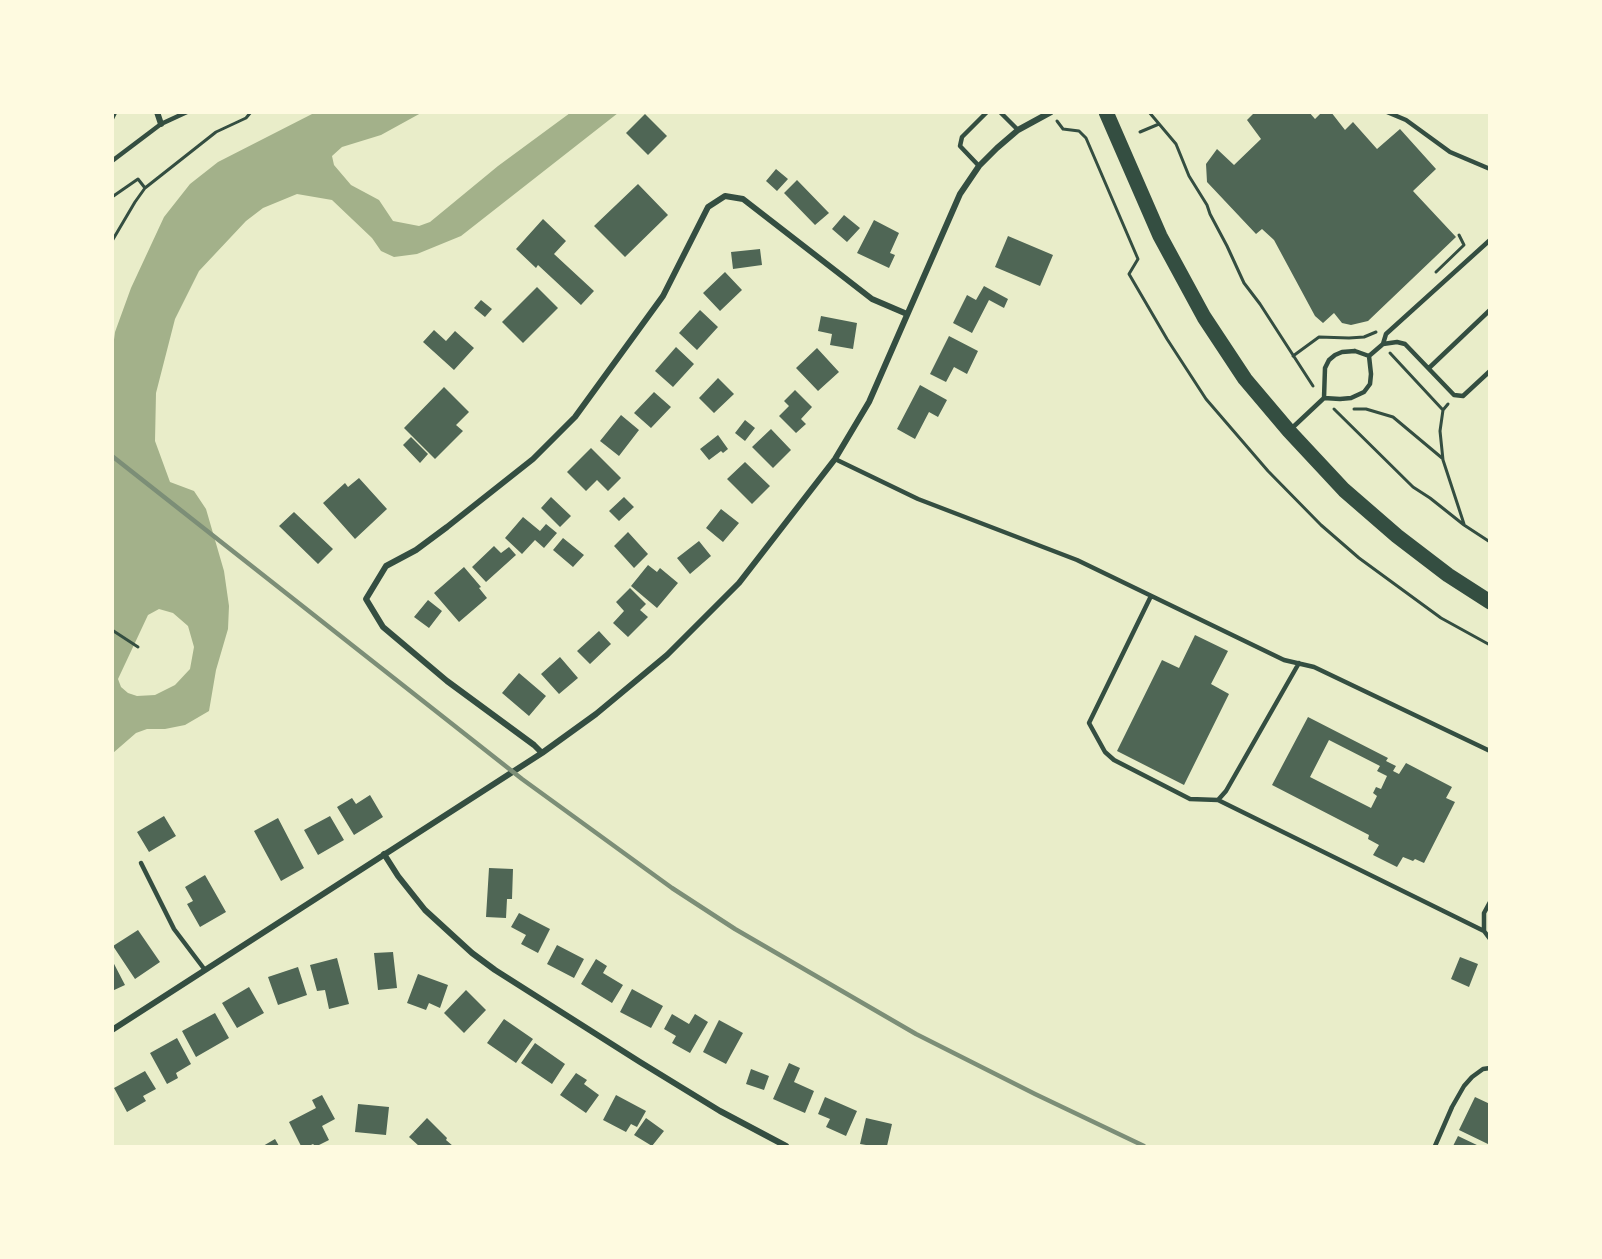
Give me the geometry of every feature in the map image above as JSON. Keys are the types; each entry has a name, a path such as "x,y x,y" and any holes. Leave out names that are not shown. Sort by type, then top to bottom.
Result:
{"main road":[{"path":"1106,112 1160,236 1204,317 1245,379 1344,490 1397,536 1448,575 1490,602"}],"street":[{"path":"157,112 161,124"},
{"path":"112,1030 542,753 596,714 668,656 739,583 835,459 868,402 960,194 979,166 1018,130 1051,112"},
{"path":"542,753 447,681 383,627 366,600 386,566 416,550 456,520 533,459 575,417 663,296 708,207 725,196 743,199 872,299 907,314"},
{"path":"384,854 425,910 472,953 495,970 720,1111 786,1146"}],"lane":[{"path":"112,161 161,124 187,112"},
{"path":"979,166 960,146 962,137 987,112"},
{"path":"1000,112 1018,130"},
{"path":"1387,112 1406,120 1449,153 1490,169"},
{"path":"1383,344 1386,334 1490,240"},
{"path":"1428,368 1490,310"},
{"path":"1369,356 1383,344 1397,342 1405,344 1454,395 1463,396 1490,370"},
{"path":"1289,431 1324,398 1325,368 1329,360 1342,352 1355,351 1369,356"},
{"path":"1324,398 1351,398 1364,392 1370,384 1369,356"},
{"path":"835,459 918,500 1077,560 1284,660 1314,667 1490,751"},
{"path":"1151,596 1089,723 1105,752 1114,760 1190,799 1218,800 1484,931 1490,939"},
{"path":"1218,800 1226,791 1299,663"},
{"path":"141,863 174,929 205,970"},
{"path":"1484,931 1484,913 1490,902"},
{"path":"1435,1146 1464,1086 1483,1069 1490,1068"}],"path":[{"path":"112,120 116,112"},
{"path":"112,241 146,188 216,132 246,118 251,112"},
{"path":"1149,112 1176,144 1188,176 1204,200 1244,283 1312,385 1413,487 1490,542"},
{"path":"1140,132 1159,124"},
{"path":"1092,152 1097,150"},
{"path":"112,197 138,179 146,188"},
{"path":"1431,277 1464,245 1459,235"},
{"path":"1293,356 1319,337 1364,337 1374,333 1383,325"},
{"path":"1390,353 1443,410"},
{"path":"1454,395 1443,410 1440,431 1443,460 1464,525"},
{"path":"1349,408 1366,409 1393,417 1443,460"},
{"path":"1337,412 1343,410"},
{"path":"112,630 138,646"}],"shaded area":[{"path":"314,113 421,113 381,135 342,147 332,156 334,165 351,185 379,200 393,221 419,226 430,222 498,166 570,113 618,113 461,236 417,254 394,257 381,251 372,238 332,200 297,194 263,208 246,221 199,271 175,319 156,393 155,441 170,482 194,491 206,509 224,571 229,606 228,629 216,670 209,711 185,725 165,729 147,729 136,733 113,753 112,355 115,332 131,288 164,217 190,184 218,162","holes":["159,609 173,613 188,626 194,647 190,669 175,685 155,695 137,696 128,693 121,687 118,679 148,615"]}],"building":[{"path":"1255,112 1309,112 1315,119 1322,112 1331,112 1345,130 1353,122 1377,149 1400,129 1436,169 1413,191 1456,237 1368,321 1351,325 1342,323 1334,313 1323,323 1315,316 1274,240 1262,229 1256,234 1207,182 1206,164 1217,149 1234,165 1261,139 1247,120"},
{"path":"645,114 667,136 648,155 626,133"},
{"path":"776,169 788,179 777,191 766,181"},
{"path":"797,180 829,213 815,225 784,193"},
{"path":"638,184 668,215 625,257 594,226"},
{"path":"844,215 860,228 847,242 832,229"},
{"path":"543,219 566,241 554,254 594,291 581,305 538,265 536,268 516,249"},
{"path":"874,220 899,233 890,253 895,255 889,268 857,253"},
{"path":"1008,236 1053,255 1040,286 995,267"},
{"path":"760,249 762,265 733,269 731,252"},
{"path":"725,272 742,290 720,311 703,293"},
{"path":"984,286 1008,299 1004,308 989,300 972,333 953,323 967,295 976,300"},
{"path":"537,287 558,308 523,343 502,322"},
{"path":"481,300 492,309 485,317 474,308"},
{"path":"700,310 718,327 697,350 679,333"},
{"path":"821,316 857,323 853,349 830,345 832,334 818,331"},
{"path":"434,330 446,341 455,331 474,348 454,370 423,342"},
{"path":"949,336 978,351 967,374 954,367 946,382 930,374"},
{"path":"676,347 694,364 673,387 655,371"},
{"path":"817,348 839,372 818,391 796,368"},
{"path":"718,378 734,394 714,413 699,398"},
{"path":"920,385 947,400 938,417 929,412 915,439 897,429"},
{"path":"444,387 469,412 456,425 463,431 435,459 404,428"},
{"path":"795,390 812,407 801,419 806,424 796,433 779,416 789,406 784,401"},
{"path":"654,392 671,407 651,428 634,413"},
{"path":"621,415 639,430 619,456 600,441"},
{"path":"745,420 755,428 745,441 735,433"},
{"path":"771,429 791,450 773,468 752,447"},
{"path":"718,435 728,449 709,460 700,449"},
{"path":"411,437 428,454 420,463 403,445"},
{"path":"591,448 621,478 608,491 597,480 586,491 567,472"},
{"path":"745,462 770,486 752,504 727,479"},
{"path":"359,478 387,509 355,539 323,503 345,483 348,487"},
{"path":"551,497 571,516 560,527 541,508"},
{"path":"624,497 634,507 619,521 609,511"},
{"path":"721,509 739,523 723,542 706,528"},
{"path":"294,512 333,549 318,564 279,526"},
{"path":"523,517 540,531 546,524 557,533 544,548 535,540 522,554 505,538"},
{"path":"628,532 648,554 634,568 614,546"},
{"path":"563,538 584,555 573,567 553,550"},
{"path":"699,541 711,556 690,574 677,558"},
{"path":"494,546 501,553 509,547 516,555 486,582 472,567"},
{"path":"648,565 657,572 660,568 678,583 657,608 631,586"},
{"path":"464,567 487,598 459,622 434,593"},
{"path":"630,588 646,604 640,610 648,617 628,637 613,623 624,611 616,602"},
{"path":"428,600 442,611 429,628 414,617"},
{"path":"599,631 611,644 590,664 577,651"},
{"path":"1195,635 1228,651 1211,684 1229,694 1184,785 1117,751 1162,660 1179,668"},
{"path":"560,657 578,678 559,694 541,674"},
{"path":"519,673 546,696 529,716 502,693"},
{"path":"1308,717 1388,758 1386,761 1396,766 1393,771 1399,774 1406,763 1452,787 1446,798 1455,802 1424,863 1403,857 1397,867 1373,855 1379,845 1368,839 1369,835 1272,785","holes":["1329,740 1380,766 1377,771 1387,776 1381,789 1376,787 1373,793 1377,796 1371,808 1310,777"]},
{"path":"370,795 383,817 354,835 337,807 352,798 356,804"},
{"path":"164,816 176,836 149,852 137,832"},
{"path":"330,816 344,840 318,855 304,830"},
{"path":"278,818 304,868 281,881 254,831"},
{"path":"489,868 513,869 512,899 507,899 506,918 486,917"},
{"path":"205,875 226,912 200,927 187,904 193,901 185,887"},
{"path":"519,913 550,929 538,953 521,944 526,935 511,927"},
{"path":"138,930 160,962 135,979 113,946"},
{"path":"557,945 584,959 574,978 547,964"},
{"path":"393,952 397,988 378,990 374,953"},
{"path":"1460,957 1478,964 1469,987 1451,979"},
{"path":"337,958 349,1004 329,1009 325,990 317,991 310,965"},
{"path":"596,959 607,966 603,973 623,985 612,1003 581,984"},
{"path":"112,960 125,985 112,991"},
{"path":"298,967 307,995 278,1005 268,977"},
{"path":"418,974 448,985 440,1008 429,1003 426,1010 407,1003"},
{"path":"249,987 264,1013 237,1028 222,1003"},
{"path":"632,989 663,1006 651,1028 620,1012"},
{"path":"466,990 486,1010 464,1033 444,1013"},
{"path":"215,1013 229,1038 196,1057 182,1031"},
{"path":"672,1014 689,1024 695,1014 708,1022 690,1053 672,1043 676,1036 664,1029"},
{"path":"504,1019 533,1039 516,1063 487,1043"},
{"path":"719,1020 743,1033 726,1064 703,1052"},
{"path":"177,1038 191,1064 176,1073 178,1078 167,1084 150,1053"},
{"path":"535,1043 565,1064 552,1084 521,1063"},
{"path":"789,1063 800,1068 794,1082 814,1091 805,1113 773,1099"},
{"path":"751,1069 769,1076 764,1090 746,1084"},
{"path":"145,1071 156,1089 143,1096 146,1101 127,1112 114,1088"},
{"path":"576,1073 587,1080 584,1084 599,1095 586,1113 560,1095"},
{"path":"322,1095 335,1119 322,1126 329,1140 317,1146 313,1144 301,1146 289,1122 316,1108 312,1100"},
{"path":"616,1095 646,1111 637,1127 631,1124 626,1132 603,1120"},
{"path":"825,1097 857,1111 846,1136 826,1127 830,1119 818,1114"},
{"path":"1475,1097 1490,1104 1490,1145 1459,1130"},
{"path":"358,1104 389,1107 386,1135 355,1132"},
{"path":"427,1118 453,1146 419,1146 409,1137"},
{"path":"646,1118 664,1131 652,1146 634,1135"},
{"path":"866,1118 892,1124 887,1146 860,1144"},
{"path":"1458,1136 1479,1146 1453,1146"},
{"path":"275,1139 279,1146 263,1146"}],"railway":[{"path":"112,456 522,779 672,888 735,929 916,1034 1144,1146"}]}
